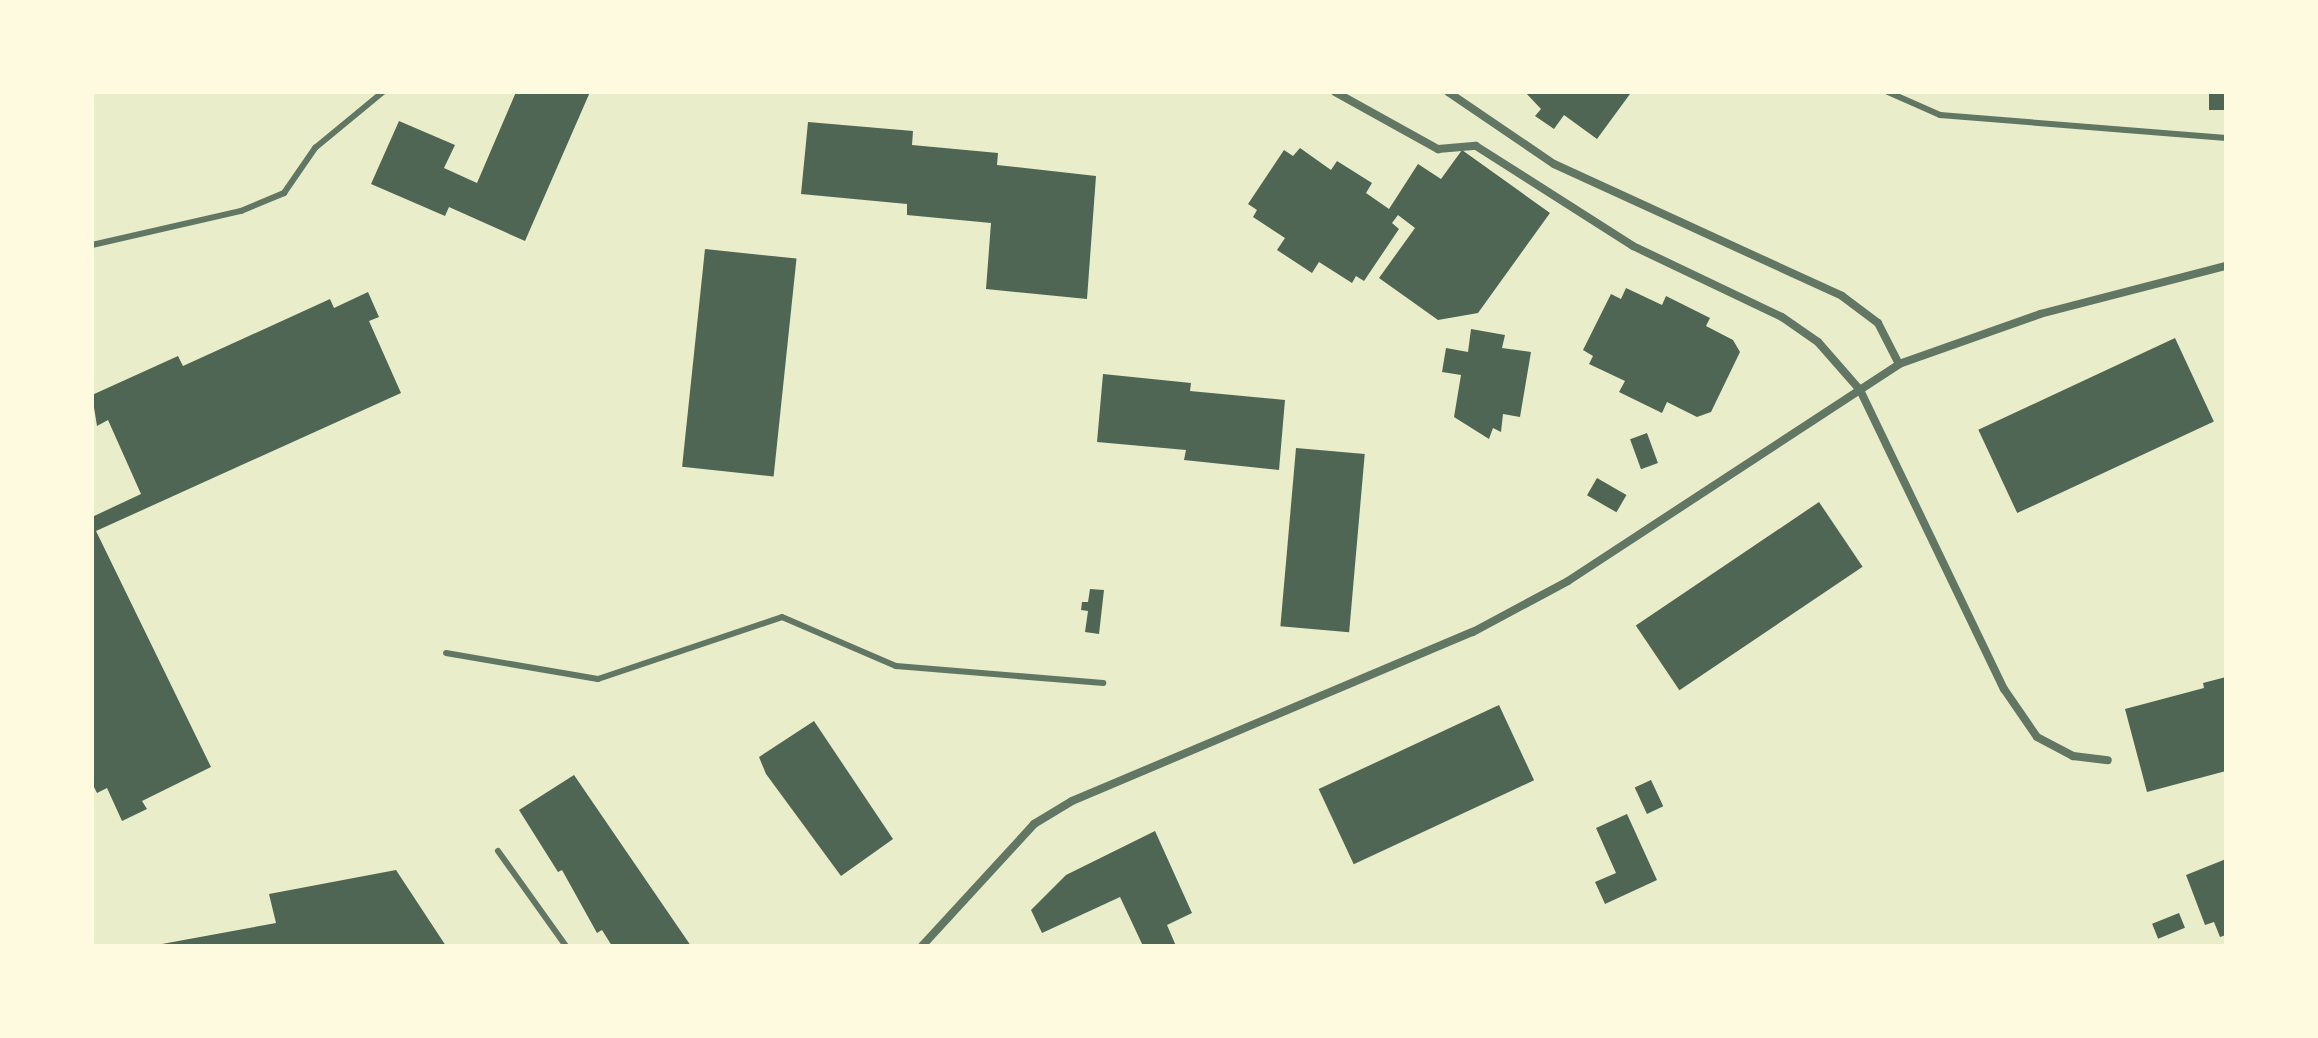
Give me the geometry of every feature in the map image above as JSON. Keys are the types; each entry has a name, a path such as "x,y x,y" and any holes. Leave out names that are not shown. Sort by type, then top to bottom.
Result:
{"street":[{"path":"1335,92 1438,149 1476,146 1633,246 1782,317 1818,342 1860,390 2004,689 2037,737 2073,756 2108,760"},
{"path":"1448,92 1554,164 1842,296 1878,323 1899,364"},
{"path":"922,946 1034,824 1059,809 1135,771 1473,632 1568,581 1899,364 2040,314 2226,266"}],"lane":[{"path":"92,245 241,211 284,193 315,148 383,92"},
{"path":"1888,92 1940,115 2226,138"},
{"path":"446,653 598,679 782,617 896,666 1103,683"},
{"path":"498,851 566,946"}],"building":[{"path":"516,92 590,92 525,241 449,207 445,216 371,184 399,121 455,145 444,168 477,183"},
{"path":"1525,92 1630,94 1597,139 1564,115 1554,129 1535,116 1541,109"},
{"path":"2209,92 2226,92 2226,110 2209,110"},
{"path":"808,122 913,131 912,145 998,153 997,165 1096,176 1087,299 986,289 991,223 907,215 907,204 801,194"},
{"path":"1300,148 1331,170 1337,161 1372,183 1366,193 1389,209 1418,164 1441,179 1462,150 1550,213 1478,313 1438,320 1379,278 1415,228 1398,215 1392,223 1399,229 1364,281 1356,276 1352,283 1319,262 1312,273 1277,250 1285,238 1253,217 1257,210 1248,204 1284,150 1293,156"},
{"path":"705,249 796,259 774,476 682,467"},
{"path":"1626,288 1662,305 1666,296 1710,318 1706,326 1733,340 1740,352 1711,412 1697,417 1667,402 1662,413 1619,392 1625,381 1589,364 1593,356 1583,350 1611,294 1621,299"},
{"path":"368,292 379,317 369,321 401,393 96,531 211,767 142,801 147,809 122,821 107,788 97,793 92,783 92,517 141,494 108,420 97,426 92,395 178,356 183,366 330,299 334,308"},
{"path":"1471,329 1505,335 1502,348 1531,352 1520,417 1503,414 1501,432 1493,428 1489,439 1454,417 1461,375 1442,372 1446,348 1468,352"},
{"path":"2175,338 2214,421 2017,513 1978,430"},
{"path":"1103,374 1191,383 1190,391 1285,400 1279,470 1184,460 1186,450 1097,442"},
{"path":"1647,433 1658,463 1641,469 1630,439"},
{"path":"1296,448 1365,454 1349,632 1280,626"},
{"path":"1597,478 1626,495 1616,512 1587,495"},
{"path":"1819,502 1863,567 1679,690 1636,626"},
{"path":"1090,589 1104,590 1099,634 1085,632 1088,611 1081,610 1082,602 1088,602"},
{"path":"2226,677 2226,771 2147,792 2125,709 2204,688 2203,683"},
{"path":"1499,705 1534,780 1354,864 1319,789"},
{"path":"814,721 893,839 841,876 766,774 759,757"},
{"path":"574,775 691,946 612,946 602,930 597,933 562,870 558,872 519,810"},
{"path":"1651,780 1663,806 1647,814 1635,788"},
{"path":"1627,814 1657,880 1605,904 1595,882 1616,873 1596,828"},
{"path":"1155,831 1192,913 1167,925 1176,946 1143,946 1120,897 1042,933 1031,910 1066,875"},
{"path":"2226,859 2226,935 2220,937 2214,922 2205,925 2186,875"},
{"path":"396,870 446,946 151,946 276,923 269,894"},
{"path":"2179,913 2185,928 2158,939 2152,924"}]}
